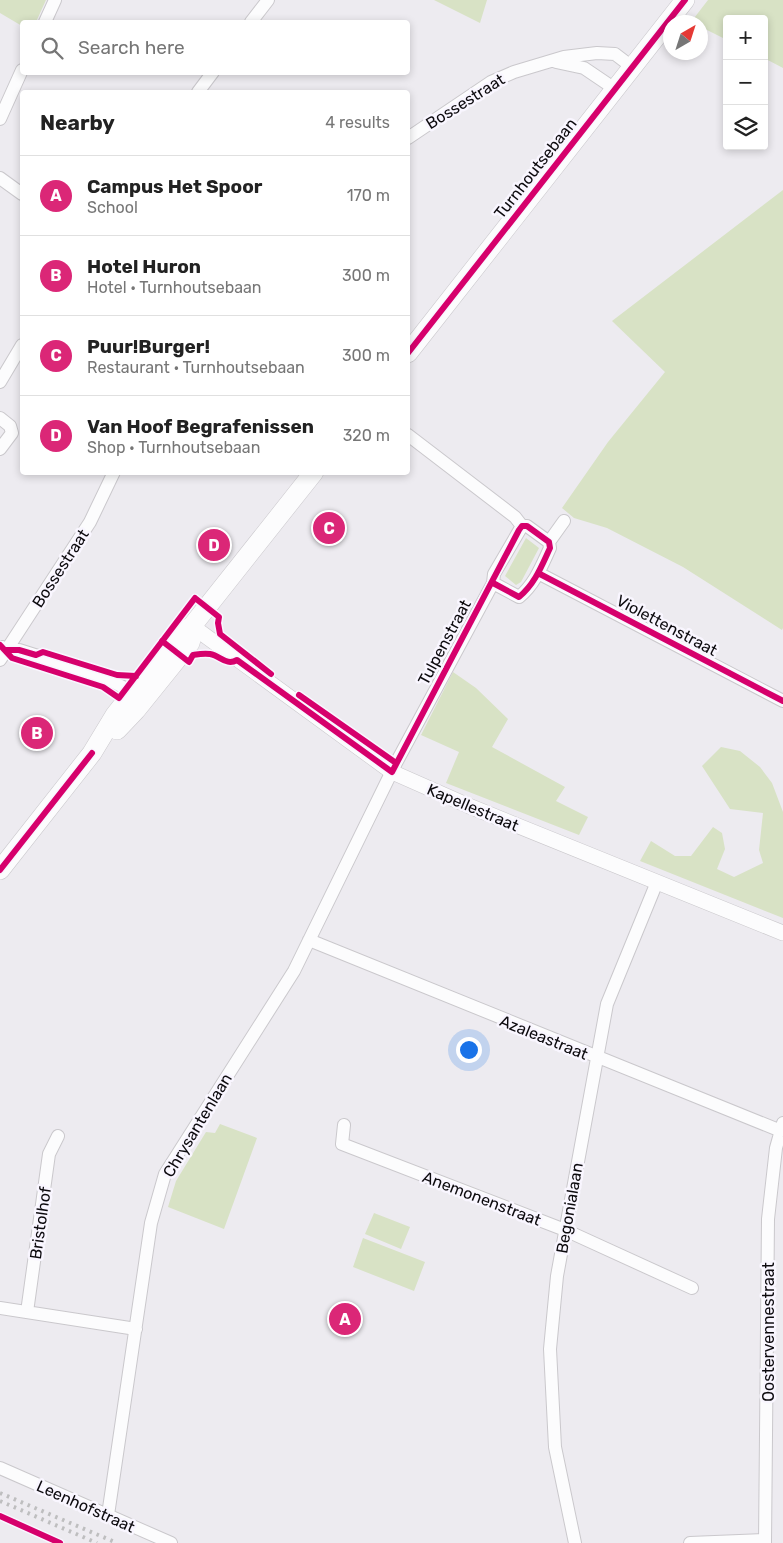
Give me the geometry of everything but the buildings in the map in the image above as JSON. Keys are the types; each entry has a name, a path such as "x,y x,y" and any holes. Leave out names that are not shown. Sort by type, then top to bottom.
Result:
{"main road":[{"name":"Turnhoutsebaan","path":"410,350 685,0"},
{"path":"0,870 92,753 115,715 133,692 178,636 192,626 312,475"},
{"path":"92,753 100,749 136,710 176,660 192,638 192,626"}],"street":[{"path":"46,20 55,0"},
{"path":"253,20 268,0"},
{"name":"Bossestraat","path":"410,137 491,82 514,72 564,57 597,53 615,54 632,67"},
{"name":"Bossestraat","path":"554,61 584,68 615,89"},
{"path":"0,119 20,74"},
{"path":"200,90 211,75"},
{"path":"0,178 20,193"},
{"path":"0,382 20,348"},
{"path":"0,418 10,426 12,432 0,449"},
{"path":"410,437 515,517 522,526 527,526 549,542 550,548 538,573 528,590 519,597 493,582"},
{"name":"Bossestraat","path":"2,652 90,522 113,475"},
{"path":"549,542 564,521"},
{"name":"Tulpenstraat","path":"392,772 493,582 494,574 522,526"},
{"name":"Violettenstraat","path":"538,573 783,701"},
{"name":"Kapellestraat","path":"192,626 392,772 462,803 783,933"},
{"path":"2,652 19,650 101,676 133,692"},
{"name":"Chrysantenlaan","path":"108,1515 151,1223 166,1174 178,1150 294,971 392,772"},
{"name":"Begonialaan","path":"575,1543 555,1447 550,1378 552,1323 565,1230 607,1004 657,882"},
{"name":"Azaleastraat","path":"310,940 597,1058 782,1127"},
{"name":"Anemonenstraat","path":"344,1126 342,1144 565,1230 692,1288"},
{"name":"Oostervennestraat","path":"765,1542 768,1219 776,1148 782,1127"},
{"name":"Bristolhof","path":"27,1312 49,1154 58,1136"},
{"path":"0,1308 136,1329"},
{"name":"Leenhofstraat","path":"0,1468 171,1543"},
{"path":"690,1543 765,1542"}],"green space":[{"path":"0,0 46,0 37,20 20,20 20,25 0,13"},
{"path":"434,0 487,0 480,23"},
{"path":"708,0 783,0 783,68 768,60 768,15 723,15 723,38 708,30 708,15 696,15"},
{"path":"783,190 782,630 683,567 607,528 574,518 562,508 608,442 665,372 612,321"},
{"path":"526,538 539,548 521,582 516,585 505,576"},
{"path":"453,672 476,688 508,719 492,747 565,787 556,801 588,817 579,835 446,783 459,752 421,735"},
{"path":"721,747 740,751 760,767 772,783 783,812 783,918 640,861 651,841 675,856 691,856 713,827 722,833 725,849 717,869 734,877 763,863 759,850 763,813 730,809 702,766"},
{"path":"220,1124 257,1138 224,1229 168,1207 176,1181 206,1132 215,1133"},
{"path":"374,1213 410,1227 401,1249 365,1234"},
{"path":"363,1238 425,1262 414,1291 353,1267"}],"railway":[{"path":"0,1493 117,1543"},
{"path":"0,1501 97,1543"}],"cycle path":[{"path":"410,350 685,0"},
{"path":"162,641 189,662 193,655 204,654 214,655 230,662 237,660 392,772 519,530 522,526 527,526 549,542 550,548 538,574 519,597 493,583"},
{"path":"538,573 783,701"},
{"path":"0,645 12,658 103,687 119,698 195,598 219,617 220,634 271,674"},
{"path":"6,650 19,650 36,655 43,652 117,675 136,676"},
{"path":"299,695 396,763"},
{"path":"0,870 92,753"},
{"path":"0,1516 60,1543"}],"place":[{"name":"Puur!Burger!","path":"329,528"},
{"name":"Van Hoof Begrafenissen","path":"214,545"},
{"name":"Hotel Huron","path":"37,733"},
{"name":"Campus Het Spoor","path":"345,1319"}]}
